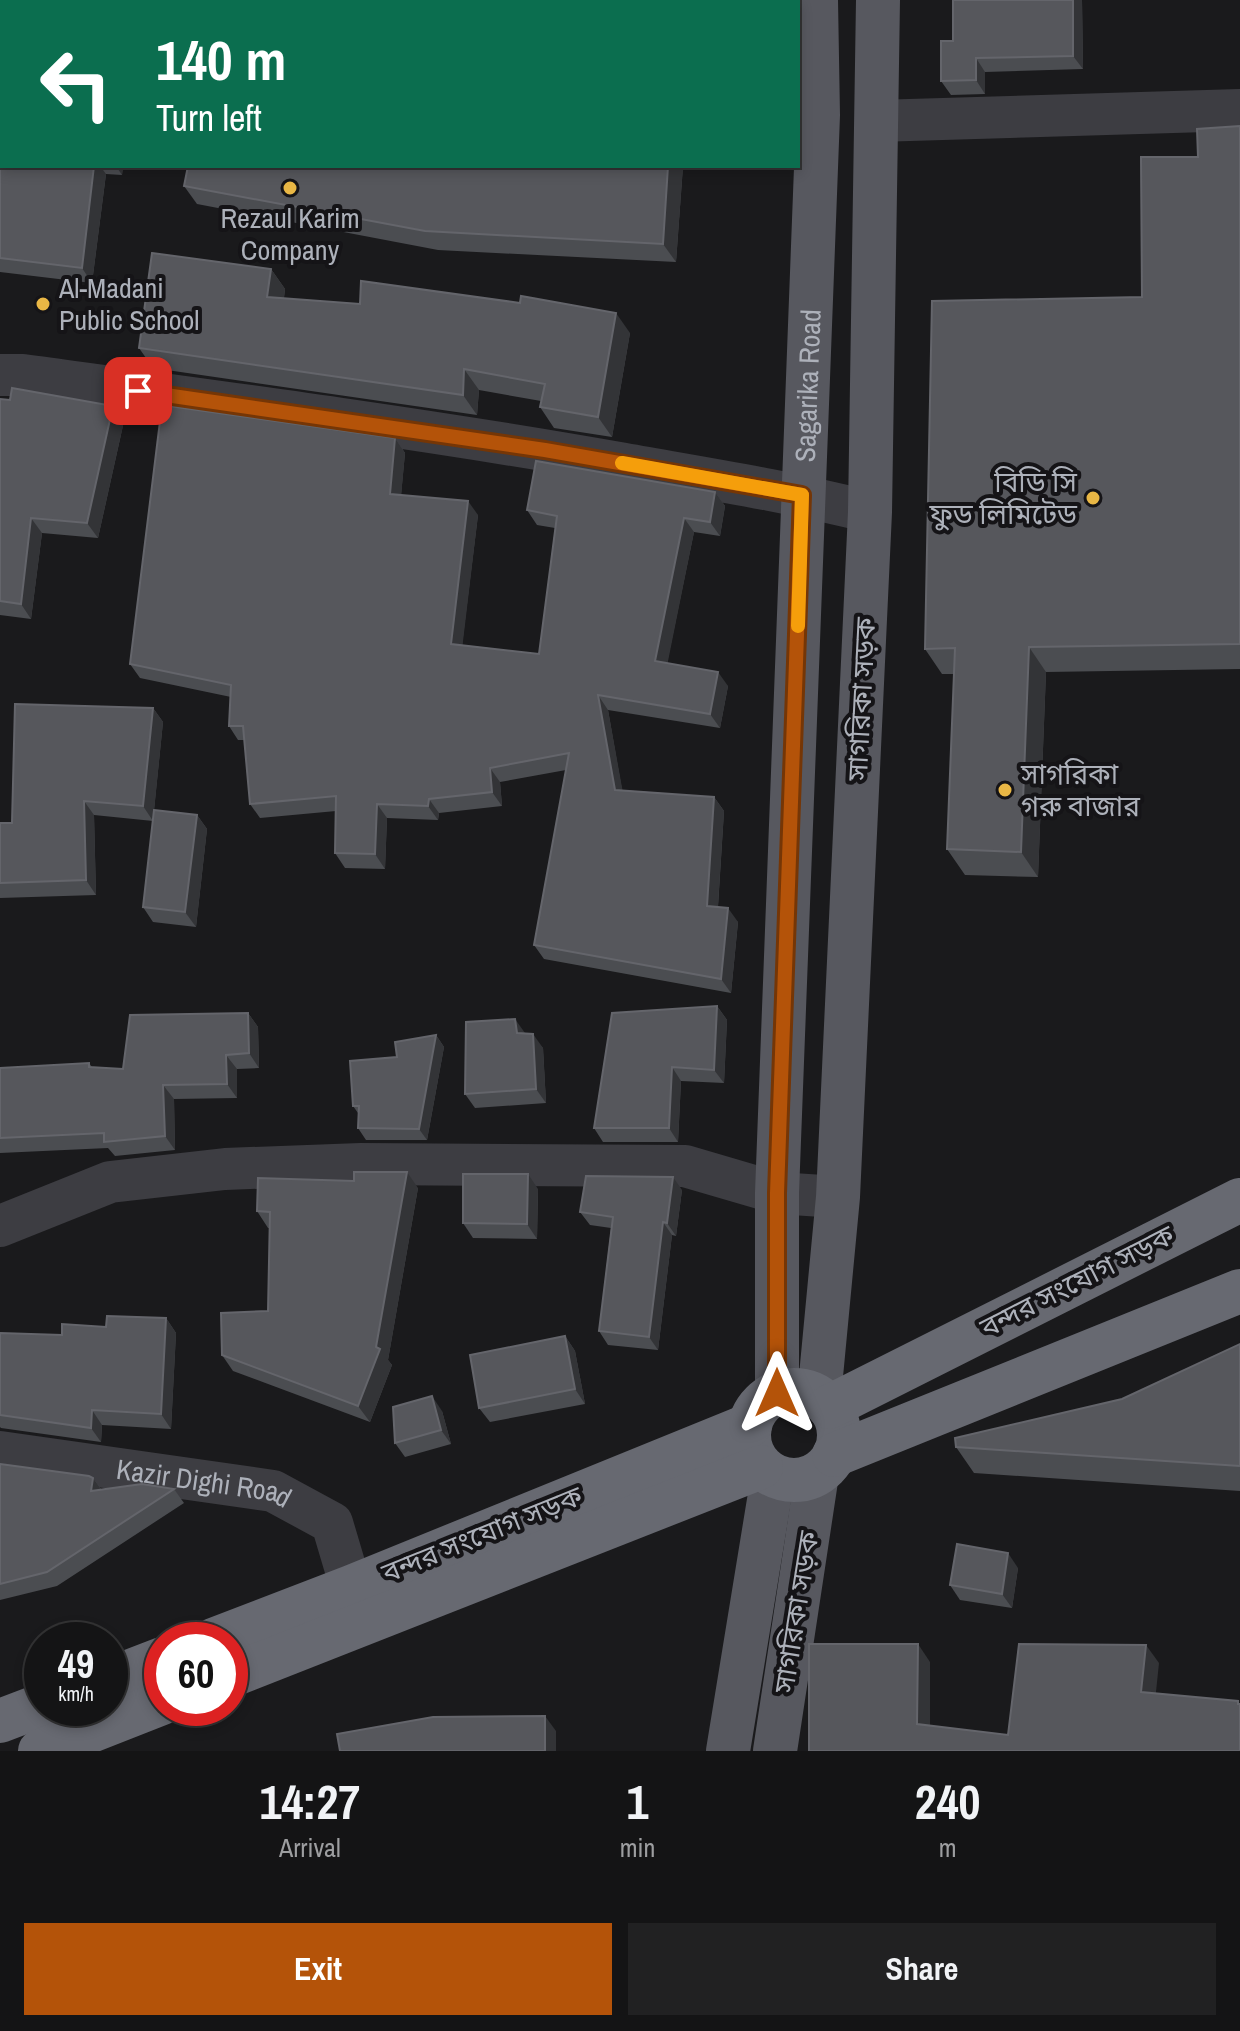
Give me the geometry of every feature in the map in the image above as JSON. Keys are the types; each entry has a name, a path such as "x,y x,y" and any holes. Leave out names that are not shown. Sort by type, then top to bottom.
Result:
{"highway":[{"name":"বন্দর সংযোগ সড়ক","path":"248,1627 793,1406 1240,1200"},
{"path":"826,1464 839,1435 836,1419 793,1406 748,1439 752,1453 767,1471 788,1480 803,1480 826,1464 1240,1291"},
{"name":"বন্দর সংযোগ সড়ক","path":"248,1669 767,1471"},
{"path":"40,1751 144,1710"},
{"path":"0,1721 24,1712"}],"main road":[{"name":"Sagarika Road","path":"793,1406 777,1193 818,115 816,0"},
{"name":"সাগরিকা সড়ক","path":"793,1406 838,1197 870,512 878,0"},
{"name":"সাগরিকা সড়ক","path":"775,1751 826,1464"},
{"name":"সাগরিকা সড়ক","path":"728,1751 767,1471"}],"street":[{"path":"876,121 1240,110"},
{"path":"0,375 23,375 309,414 545,450 802,495 870,512"},
{"path":"0,1226 110,1182 225,1169 361,1164 685,1166 777,1193 838,1197"},
{"name":"Kazir Dighi Road","path":"0,1452 273,1491 332,1523 351,1587"}],"building":[{"path":"953,0 1073,0 1073,56 976,58 976,80 941,81 941,41 953,41"},
{"name":"বিডি সি ফুড লিমিটেড","path":"1240,126 1240,644 1029,647 1021,852 947,849 955,648 925,649 932,301 1142,297 1141,157 1198,157 1197,129"},
{"path":"0,168 94,168 82,268 0,258"},
{"path":"188,168 668,168 663,244 425,231 184,186"},
{"path":"152,253 271,269 267,297 360,304 361,281 520,303 521,296 616,313 598,417 540,407 545,384 464,369 463,395 139,348"},
{"path":"12,388 113,406 87,523 31,518 21,604 0,601 0,399 10,400"},
{"path":"162,405 395,438 390,494 468,501 451,644 539,654 557,516 527,510 536,461 715,492 710,522 684,518 655,661 718,672 710,714 598,695 615,790 714,797 707,906 728,908 721,979 534,945 569,753 490,768 492,792 429,799 428,806 377,804 375,854 335,853 336,796 250,804 243,726 229,726 231,685 130,664"},
{"path":"15,704 153,708 143,806 84,801 86,880 0,883 0,823 12,823"},
{"path":"154,810 197,815 185,912 143,907"},
{"path":"717,1006 714,1070 672,1067 669,1128 594,1128 612,1013"},
{"path":"248,1013 249,1053 226,1055 227,1084 163,1085 165,1136 104,1142 104,1133 0,1138 0,1068 89,1063 89,1067 123,1069 130,1015"},
{"path":"515,1019 517,1033 533,1034 536,1089 465,1094 466,1022"},
{"path":"436,1035 419,1129 358,1128 359,1106 353,1106 350,1061 397,1057 395,1042"},
{"path":"354,1172 407,1172 376,1347 380,1349 358,1406 222,1355 221,1313 268,1311 270,1212 257,1211 258,1178 354,1181"},
{"path":"463,1174 528,1174 527,1224 463,1223"},
{"path":"586,1176 673,1177 667,1223 663,1222 649,1337 599,1331 613,1217 580,1212"},
{"path":"107,1316 166,1318 161,1414 92,1410 91,1428 0,1415 0,1333 62,1335 62,1324 106,1327"},
{"path":"565,1336 575,1389 479,1408 470,1355"},
{"path":"1240,1344 1240,1466 956,1447 955,1438 1122,1399"},
{"path":"432,1396 441,1430 395,1443 393,1407"},
{"path":"0,1464 89,1476 93,1478 91,1491 142,1484 174,1489 47,1572 0,1584"},
{"path":"957,1544 1008,1553 1002,1594 950,1585"},
{"path":"809,1644 918,1644 917,1724 1008,1735 1019,1644 1146,1645 1141,1692 1238,1701 1240,1751 809,1751"},
{"path":"545,1716 545,1751 340,1751 337,1734 433,1717"}],"slow traffic":[{"path":"622,463 802,495 798,626"}],"place":[{"name":"Rezaul Karim Company","path":"290,188"},
{"name":"Al-Madani Public School","path":"43,304"},
{"name":"বিডি সি ফুড লিমিটেড","path":"1093,498"},
{"name":"সাগরিকা গরু বাজার","path":"1005,790"}],"route":[{"path":"138,391 545,450 802,495 777,1193 777,1393"}]}
